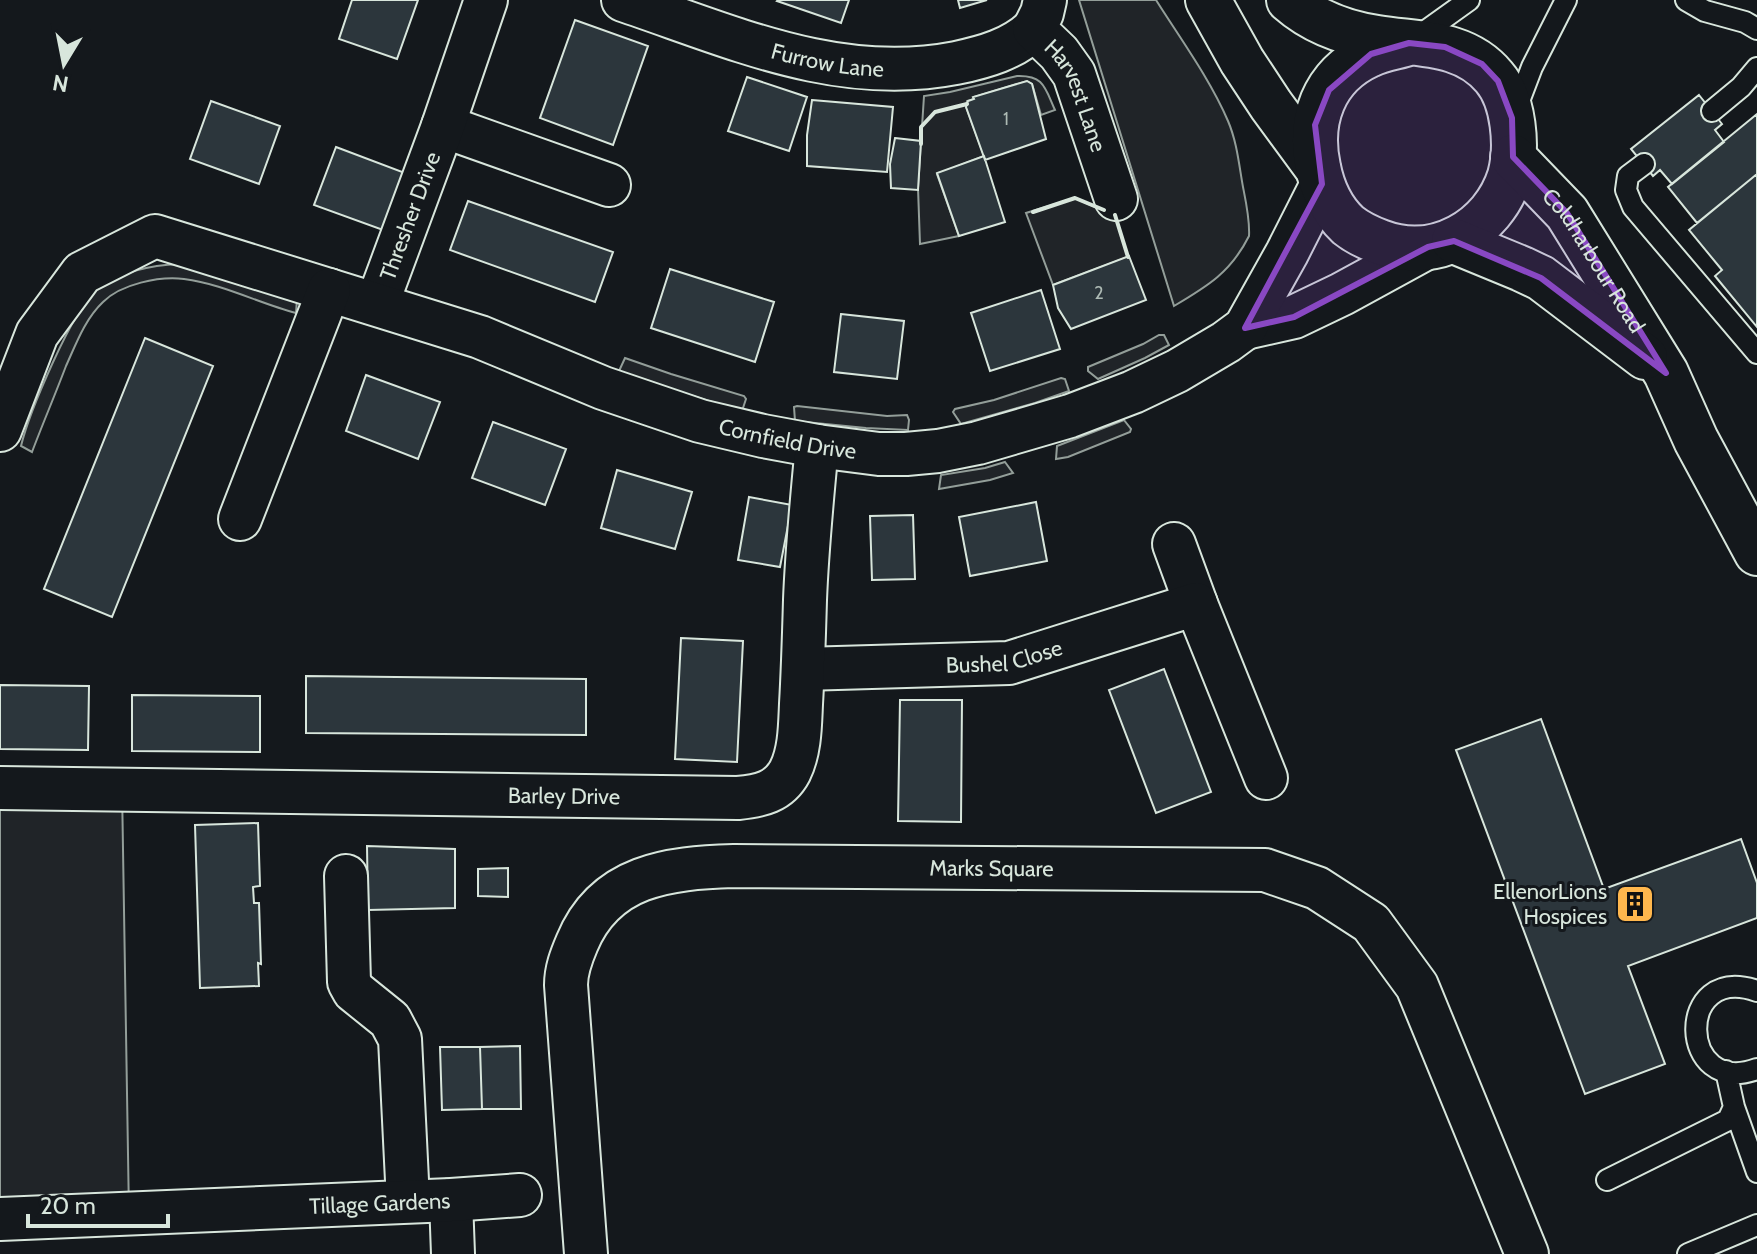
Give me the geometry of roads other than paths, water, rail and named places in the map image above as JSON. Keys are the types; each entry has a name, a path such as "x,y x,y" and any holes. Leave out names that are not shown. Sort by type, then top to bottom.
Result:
{"street":[{"name":"Thresher Drive","path":"377,304 486,0"},
{"name":"Furrow Lane","path":"623,0 777,52 864,69 919,68 974,59 1013,45 1039,14"},
{"name":"Coldharbour Road","path":"1208,0 1242,61 1320,176 1345,222 1361,234 1389,245 1414,248 1441,244 1474,229 1492,211 1511,170 1513,147 1505,93 1482,64 1445,47 1409,43 1364,58 1340,76 1319,108 1315,125 1320,176"},
{"name":"Coldharbour Road","path":"1289,0 1337,29 1409,43"},
{"name":"Harvest Lane","path":"1039,14 1074,74 1116,199"},
{"name":"Thresher Drive","path":"443,126 609,185"},
{"name":"Coldharbour Road","path":"1513,147 1567,213 1666,373 1696,440 1757,553"},
{"name":"Cornfield Drive","path":"1245,328 1287,253 1320,176"},
{"name":"Cornfield Drive","path":"0,430 37,334 82,273 155,236 480,337 665,410 724,427 817,446 879,454 954,448 1070,416 1133,392 1191,364 1245,328 1294,317 1441,244"},
{"name":"Coldharbour Road","path":"1441,244 1522,269 1541,278 1666,373"},
{"path":"240,519 329,290"},
{"name":"Barley Drive","path":"0,788 738,798 769,792 783,781 794,761 799,737 817,446"},
{"path":"1174,544 1266,778"},
{"name":"Bushel Close","path":"803,669 1009,663 1196,604"},
{"name":"Marks Square","path":"586,1254 566,985 575,947 597,908 633,884 664,872 734,866 1265,870 1317,888 1371,923 1417,986 1527,1254"},
{"path":"346,876 349,982 354,991 390,1020 400,1039 408,1201"},
{"name":"Tillage Gardens","path":"0,1219 520,1195"},
{"path":"451,1200 453,1254"}],"lane":[{"path":"1409,43 1469,0"},
{"path":"1513,147 1519,98 1566,0"},
{"path":"1686,0 1705,11 1751,26"},
{"path":"1732,0 1751,26"},
{"path":"1712,111 1741,87 1757,68"},
{"path":"1644,164 1628,176 1626,190 1633,207 1757,353"},
{"path":"1757,991 1742,986 1729,987 1716,993 1705,1002 1695,1029 1703,1055 1713,1065 1741,1073 1757,1069"},
{"path":"1726,1071 1734,1107 1757,1172"},
{"path":"1607,1180 1728,1120 1734,1107"},
{"path":"1688,1254 1757,1225"}],"place":[{"name":"EllenorLions Hospices","path":"1635,904"}]}
